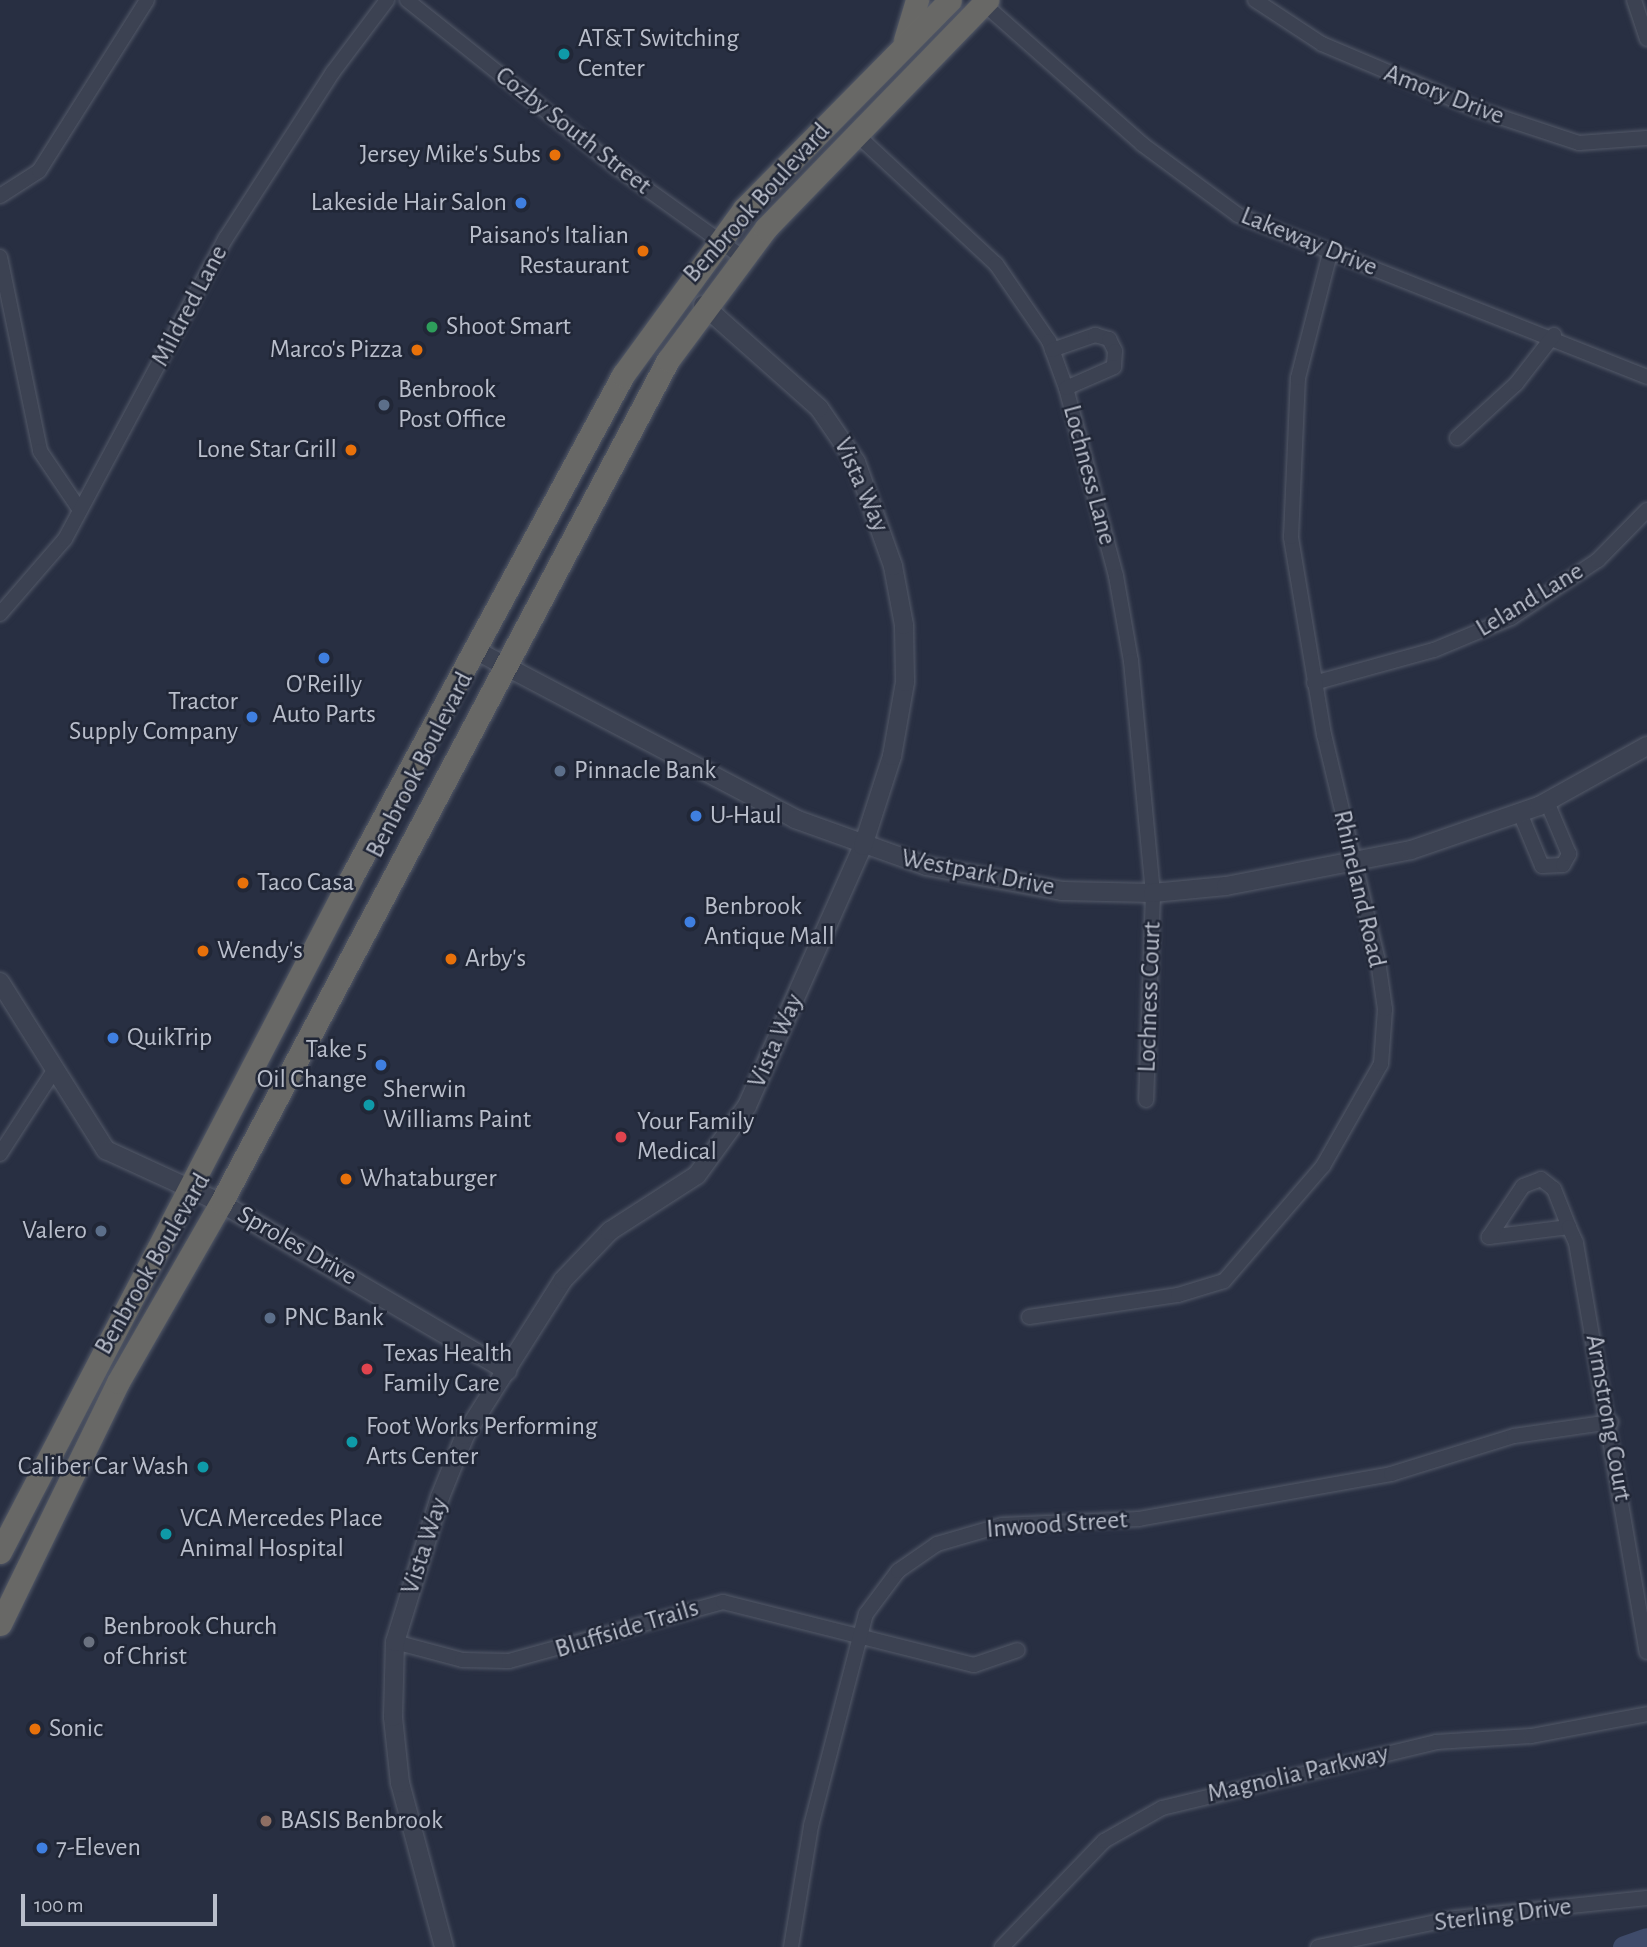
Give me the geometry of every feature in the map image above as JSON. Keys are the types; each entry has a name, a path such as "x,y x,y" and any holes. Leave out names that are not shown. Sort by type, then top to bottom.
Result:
{"highway":[{"path":"904,42 917,0"},
{"name":"Benbrook Boulevard","path":"0,1552 6,1527 191,1191 475,650 623,376 719,240 904,42 950,0"},
{"name":"Benbrook Boulevard","path":"0,1624 118,1382 221,1203 594,489 703,305 742,257 856,134 986,2"}],"street":[{"path":"0,196 39,171 146,0"},
{"name":"Mildred Lane","path":"0,614 49,562 80,510 226,238 387,0"},
{"name":"Cozby South Street","path":"407,0 619,169 742,257"},
{"name":"Amory Drive","path":"1255,0 1322,44 1476,109 1579,143 1647,138"},
{"path":"1634,0 1647,39"},
{"name":"Lakeway Drive","path":"986,2 1215,202 1330,253 1554,335 1647,377"},
{"name":"Lochness Lane","path":"856,134 996,264 1052,350 1066,388 1116,576 1132,661 1153,893"},
{"name":"Rhineland Road","path":"1029,1317 1178,1295 1224,1281 1250,1259 1335,1149 1374,1083 1385,1040 1378,961 1353,863 1314,682 1291,502 1304,338 1330,253"},
{"path":"0,257 40,451 80,510"},
{"name":"Vista Way","path":"444,1947 400,1783 393,1717 395,1642 458,1452 533,1323 587,1252 696,1175 728,1138 863,846 892,756 906,658 893,566 878,512 856,462 819,408 703,305"},
{"path":"1052,350 1095,335 1109,339 1115,351 1114,367 1066,388"},
{"path":"1457,438 1517,384 1554,335"},
{"name":"Leland Lane","path":"1314,682 1434,649 1511,618 1598,560 1647,510"},
{"name":"Westpark Drive","path":"475,650 795,819 863,846 1011,884 1153,893 1353,863 1520,813 1547,802 1647,746"},
{"path":"1520,813 1542,866 1563,865 1569,854 1547,802"},
{"name":"Lochness Court","path":"1146,1100 1153,893"},
{"name":"Sproles Drive","path":"0,982 106,1150 221,1203 507,1371"},
{"path":"0,1154 55,1069"},
{"name":"Armstrong Court","path":"1569,1227 1508,1239 1489,1237 1531,1181 1554,1189 1569,1227 1611,1422 1647,1652"},
{"name":"Inwood Street","path":"790,1947 811,1826 860,1634 866,1614 898,1571 968,1531 1139,1520 1391,1474 1514,1436 1611,1422"},
{"name":"Bluffside Trails","path":"395,1642 462,1660 509,1661 723,1602 860,1634 974,1665 1018,1650"},
{"name":"Magnolia Parkway","path":"1002,1947 1104,1842 1162,1808 1436,1742 1531,1736 1647,1714"},
{"name":"Sterling Drive","path":"1318,1947 1456,1918 1647,1899"}],"waterway":[{"path":"1624,1947 1647,1939"}],"place":[{"name":"AT&T Switching Center","path":"564,54"},
{"name":"Jersey Mike's Subs","path":"555,155"},
{"name":"Lakeside Hair Salon","path":"521,203"},
{"name":"Paisano's Italian Restaurant","path":"643,251"},
{"name":"Shoot Smart","path":"432,327"},
{"name":"Marco's Pizza","path":"417,350"},
{"name":"Benbrook Post Office","path":"384,405"},
{"name":"Lone Star Grill","path":"351,450"},
{"name":"O'Reilly Auto Parts","path":"324,658"},
{"name":"Tractor Supply Company","path":"252,717"},
{"name":"Pinnacle Bank","path":"560,771"},
{"name":"U-Haul","path":"696,816"},
{"name":"Taco Casa","path":"243,883"},
{"name":"Benbrook Antique Mall","path":"690,922"},
{"name":"Wendy's","path":"203,951"},
{"name":"Arby's","path":"451,959"},
{"name":"QuikTrip","path":"113,1038"},
{"name":"Take 5 Oil Change","path":"381,1065"},
{"name":"Sherwin Williams Paint","path":"369,1105"},
{"name":"Your Family Medical","path":"621,1137"},
{"name":"Whataburger","path":"346,1179"},
{"name":"Valero","path":"101,1231"},
{"name":"PNC Bank","path":"270,1318"},
{"name":"Texas Health Family Care","path":"367,1369"},
{"name":"Foot Works Performing Arts Center","path":"352,1442"},
{"name":"Caliber Car Wash","path":"203,1467"},
{"name":"VCA Mercedes Place Animal Hospital","path":"166,1534"},
{"name":"Benbrook Church of Christ","path":"89,1642"},
{"name":"Sonic","path":"35,1729"},
{"name":"BASIS Benbrook","path":"266,1821"},
{"name":"7-Eleven","path":"42,1848"}]}
